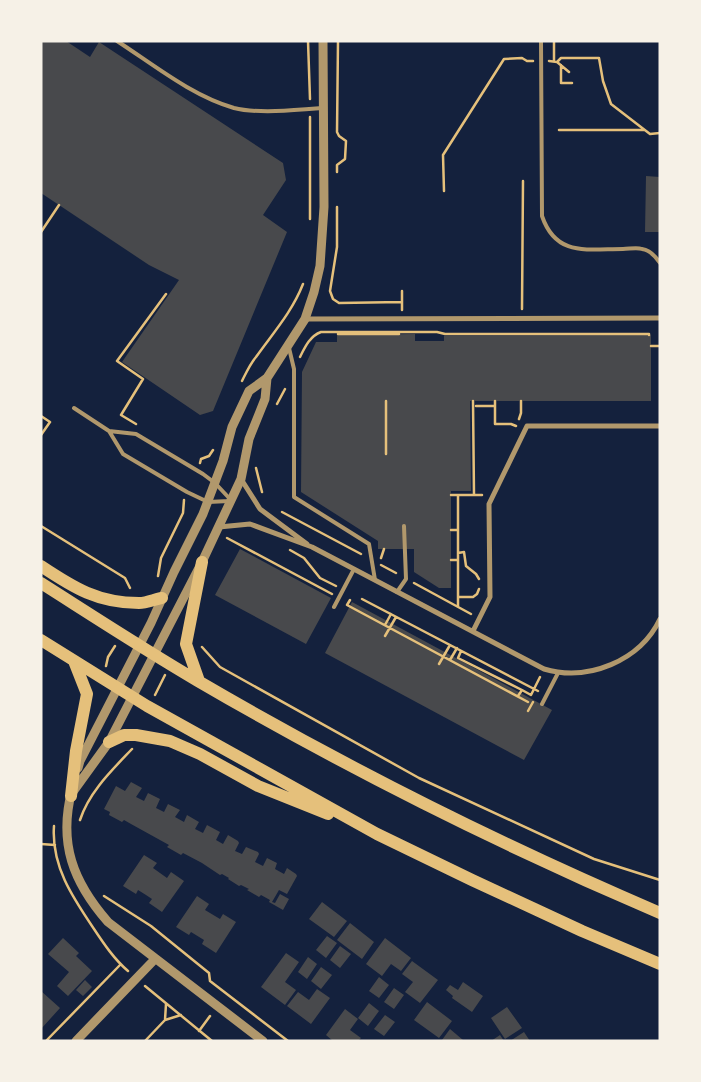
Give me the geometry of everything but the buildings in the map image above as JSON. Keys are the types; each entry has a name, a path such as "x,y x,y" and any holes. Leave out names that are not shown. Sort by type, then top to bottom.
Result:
{"main road":[{"path":"199,682 186,644 202,562"},
{"path":"41,566 74,587 102,599 141,603 162,598"},
{"path":"41,583 199,682 330,754 457,821 587,882 660,912"},
{"path":"41,640 132,697 377,834"},
{"path":"71,796 76,751 87,694 74,661"},
{"path":"109,742 124,735 136,735 170,741 200,754 258,786 377,834 574,927 660,964"}],"street":[{"path":"264,1041 108,922 91,903 75,872 68,846 68,808 80,761 118,688 208,502 224,461 232,427 249,390 267,378 305,319 314,292 320,266 324,208 322,44"},
{"path":"305,319 660,318"},
{"path":"71,796 109,742 242,480 249,439 265,398 267,378"},
{"path":"473,631 490,596 489,504 527,426 660,426"},
{"path":"242,480 260,509 312,547"},
{"path":"219,526 250,524 312,547 544,669 558,673 584,672 604,668 625,658 648,639 660,619"},
{"path":"76,1041 155,959"}],"lane":[{"path":"117,41 174,78 211,99 236,109 258,111 323,108"},
{"path":"541,41 542,216 546,228 550,235 559,242 572,248 643,249 653,255 660,263"},
{"path":"288,345 294,369 294,497 369,544 375,580"},
{"path":"74,408 109,431 123,454 208,502 232,501"},
{"path":"109,431 136,434 215,483 232,501"},
{"path":"397,592 406,579 404,526"},
{"path":"334,607 354,569"},
{"path":"542,704 558,673"}],"path":[{"path":"308,41 310,227"},
{"path":"337,178 337,165 345,159 346,141 338,136 337,132 338,41"},
{"path":"554,41 555,61"},
{"path":"444,191 443,155 504,58 522,58 527,61 555,61 569,72"},
{"path":"555,61 561,58 599,58 603,81 611,104"},
{"path":"561,64 561,83 572,83"},
{"path":"605,100 650,134 660,133"},
{"path":"559,130 644,130"},
{"path":"522,306 523,181"},
{"path":"41,232 59,205"},
{"path":"337,205 337,247 330,287 333,299 339,303 402,302 402,291"},
{"path":"238,388 255,357 283,322 298,298 305,276"},
{"path":"139,426 121,415 143,379 117,361 166,294"},
{"path":"277,404 308,342 321,332 445,335 649,335"},
{"path":"338,334 398,333"},
{"path":"651,346 660,346"},
{"path":"386,401 386,454"},
{"path":"495,401 495,424 516,426"},
{"path":"521,401 521,414"},
{"path":"451,495 474,495 472,473 473,402"},
{"path":"476,406 495,406"},
{"path":"41,416 50,422 41,435"},
{"path":"196,458 201,459 208,456 217,444"},
{"path":"256,464 262,494"},
{"path":"458,495 458,607"},
{"path":"157,581 160,558 183,513 184,500"},
{"path":"451,506 458,506"},
{"path":"282,512 479,618"},
{"path":"41,526 125,578 130,586"},
{"path":"451,530 458,530"},
{"path":"226,537 312,583"},
{"path":"382,556 384,549"},
{"path":"288,550 304,558 320,578"},
{"path":"458,553 464,552 466,566 479,579 479,592 477,594 458,597"},
{"path":"451,560 458,560"},
{"path":"362,599 537,690 531,695 458,658 461,651"},
{"path":"347,605 528,702"},
{"path":"385,625 391,614"},
{"path":"385,636 396,617"},
{"path":"199,644 220,667 419,778 594,858 660,880"},
{"path":"439,664 450,645"},
{"path":"450,660 457,648"},
{"path":"518,697 522,690"},
{"path":"80,828 84,807 107,775 135,745"},
{"path":"41,844 68,846"},
{"path":"99,893 150,926 209,973 210,981 288,1041"},
{"path":"46,1041 120,965"},
{"path":"146,988 212,1041"},
{"path":"165,1020 166,1004"},
{"path":"199,1031 218,1006"},
{"path":"145,1041 165,1020 182,1015"}]}
